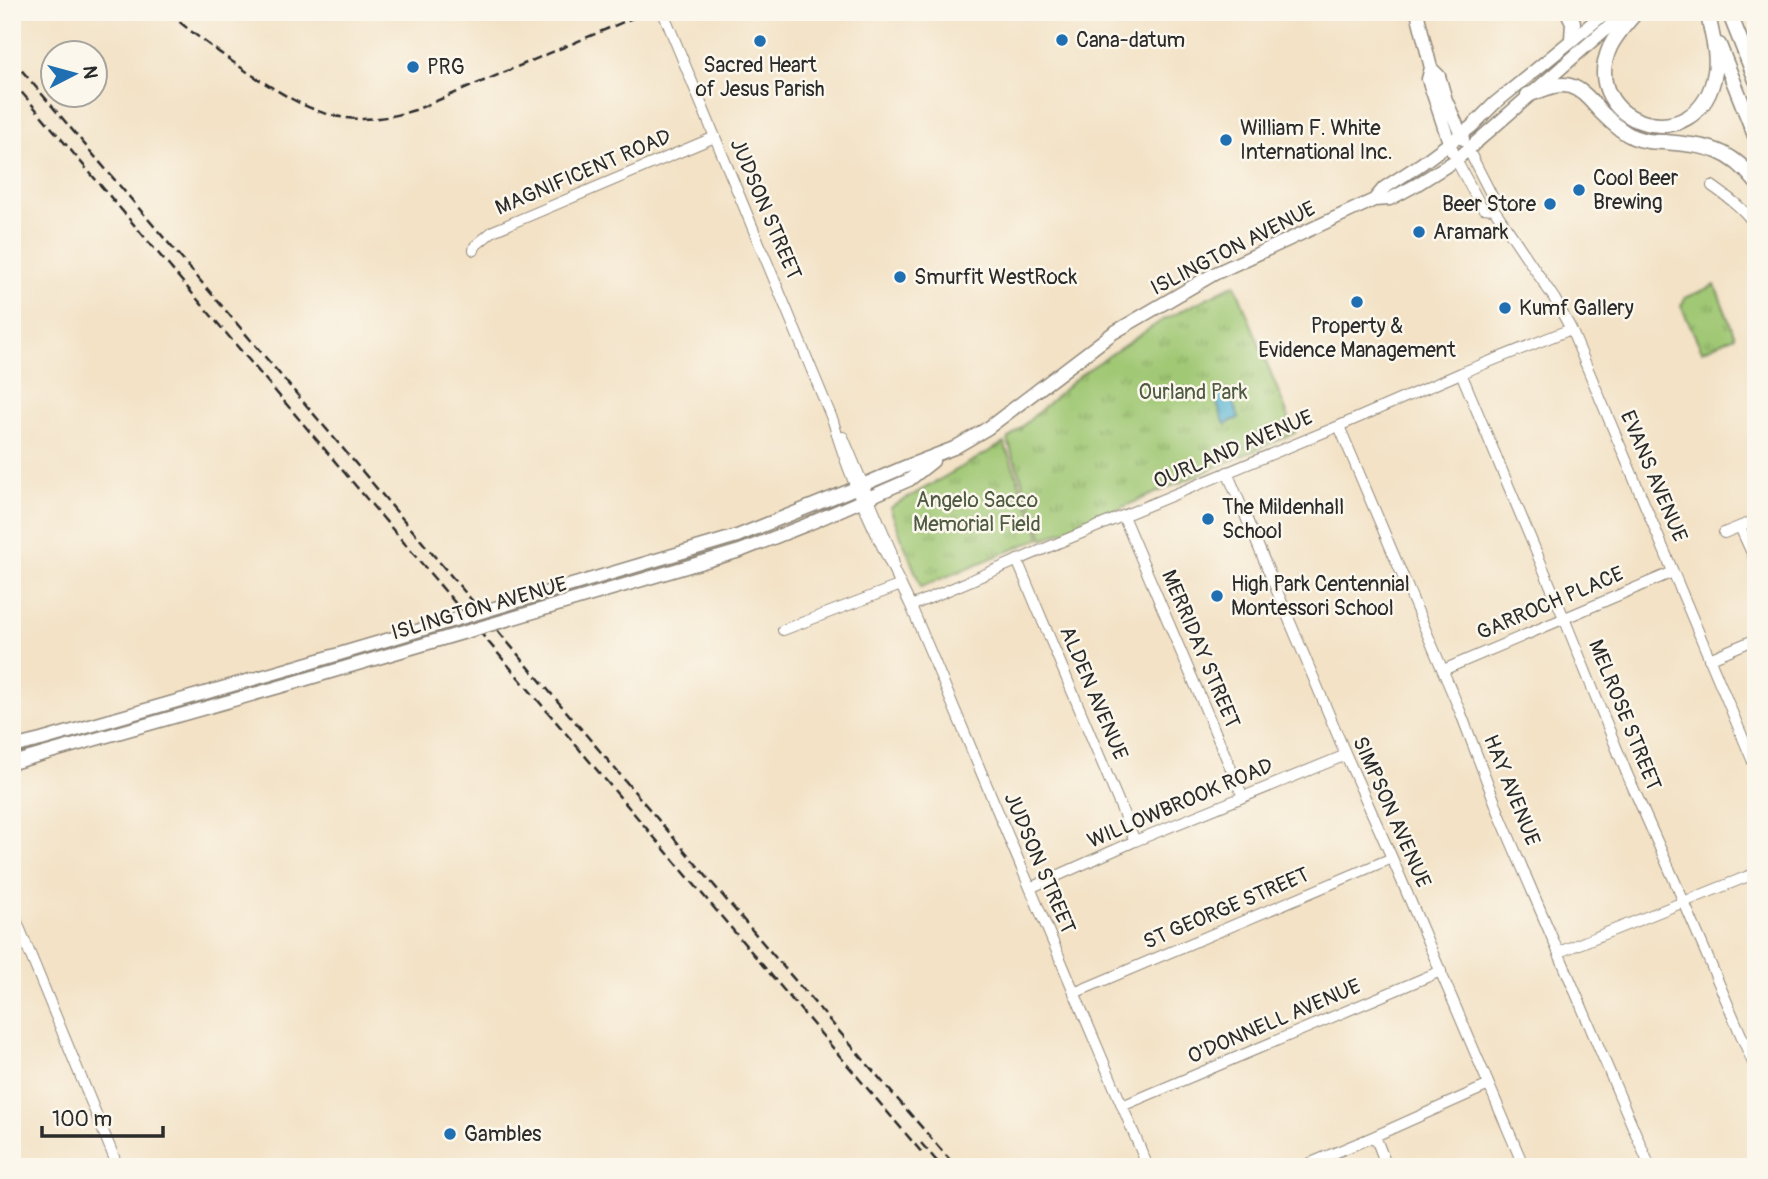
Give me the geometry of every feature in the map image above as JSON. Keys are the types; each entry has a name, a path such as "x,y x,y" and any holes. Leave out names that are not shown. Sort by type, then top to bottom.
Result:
{"highway":[{"path":"1568,12 1573,22 1572,39"},
{"path":"1636,12 1610,48 1605,69 1606,86 1617,106 1629,117 1653,125 1669,124 1687,118 1699,109 1708,96 1716,61 1708,16"},
{"path":"1730,12 1756,80"},
{"path":"1708,16 1756,138"},
{"path":"1528,95 1554,86 1573,87 1615,125 1635,138 1715,149 1736,161 1756,182"}],"main road":[{"name":"EVANS AVENUE","path":"1417,12 1432,68 1439,76 1446,100 1468,149"},
{"name":"ISLINGTON AVENUE","path":"1374,200 1384,188 1461,134 1606,12"},
{"name":"ISLINGTON AVENUE","path":"12,763 740,551 806,525 906,466 941,454 988,428 1113,333 1214,274 1374,200 1390,199 1416,185 1456,160 1528,95 1628,12"},
{"name":"EVANS AVENUE","path":"1432,68 1428,79 1456,160"},
{"name":"ISLINGTON AVENUE","path":"12,747 737,536 863,492"}],"street":[{"name":"JUDSON STREET","path":"663,12 833,421 846,442 885,555 911,606 1148,1167"},
{"name":"MAGNIFICENT ROAD","path":"474,250 475,246 493,231 715,137"},
{"name":"EVANS AVENUE","path":"1468,149 1494,200 1494,209 1571,329 1709,659 1751,747 1756,769"},
{"name":"EVANS AVENUE","path":"1456,160 1483,208 1494,209"},
{"path":"1712,186 1743,210 1756,227"},
{"name":"OURLAND AVENUE","path":"911,606 1571,329"},
{"name":"MELROSE STREET","path":"1461,373 1628,774 1756,1070"},
{"name":"HAY AVENUE","path":"1339,426 1460,711 1501,818 1650,1167"},
{"name":"SIMPSON AVENUE","path":"1227,472 1524,1167"},
{"name":"MERRIDAY STREET","path":"1123,516 1243,797"},
{"path":"1724,533 1756,520"},
{"path":"1740,527 1756,562"},
{"name":"ALDEN AVENUE","path":"1017,560 1135,841"},
{"name":"GARROCH PLACE","path":"1443,670 1673,572"},
{"path":"783,630 901,585"},
{"path":"1709,659 1756,639"},
{"name":"WILLOWBROOK ROAD","path":"1030,888 1135,841 1346,755"},
{"name":"ST GEORGE STREET","path":"1074,993 1392,858"},
{"path":"1559,952 1756,873"},
{"path":"12,910 118,1167"},
{"name":"O'DONNELL AVENUE","path":"1122,1106 1441,971"},
{"path":"1301,1167 1489,1084"},
{"path":"1375,1136 1387,1167"}],"green space":[{"name":"Ourland Park","path":"1235,284 1295,433 1044,539 1008,439 1080,375 1161,321"},
{"path":"1715,285 1735,336 1702,351 1681,306 1685,298"},
{"name":"Angelo Sacco Memorial Field","path":"1004,443 1041,538 921,587 890,508"}],"water":[{"path":"1228,390 1239,418 1225,424 1214,396"}],"railway":[{"path":"168,12 228,59 290,98 328,114 367,119 415,110 647,12"},
{"path":"12,59 956,1167"},
{"path":"12,81 923,1154"},
{"path":"921,1143 942,1167"}],"place":[{"name":"Cana-datum","path":"1062,40"},
{"name":"Sacred Heart of Jesus Parish","path":"760,41"},
{"name":"PRG","path":"413,67"},
{"name":"William F. White International Inc.","path":"1226,140"},
{"name":"Cool Beer Brewing","path":"1579,190"},
{"name":"Beer Store","path":"1550,204"},
{"name":"Aramark","path":"1419,232"},
{"name":"Smurfit WestRock","path":"900,277"},
{"name":"Property & Evidence Management","path":"1357,302"},
{"name":"Kumf Gallery","path":"1505,308"},
{"name":"The Mildenhall School","path":"1208,519"},
{"name":"High Park Centennial Montessori School","path":"1217,596"},
{"name":"Gambles","path":"450,1134"}]}
